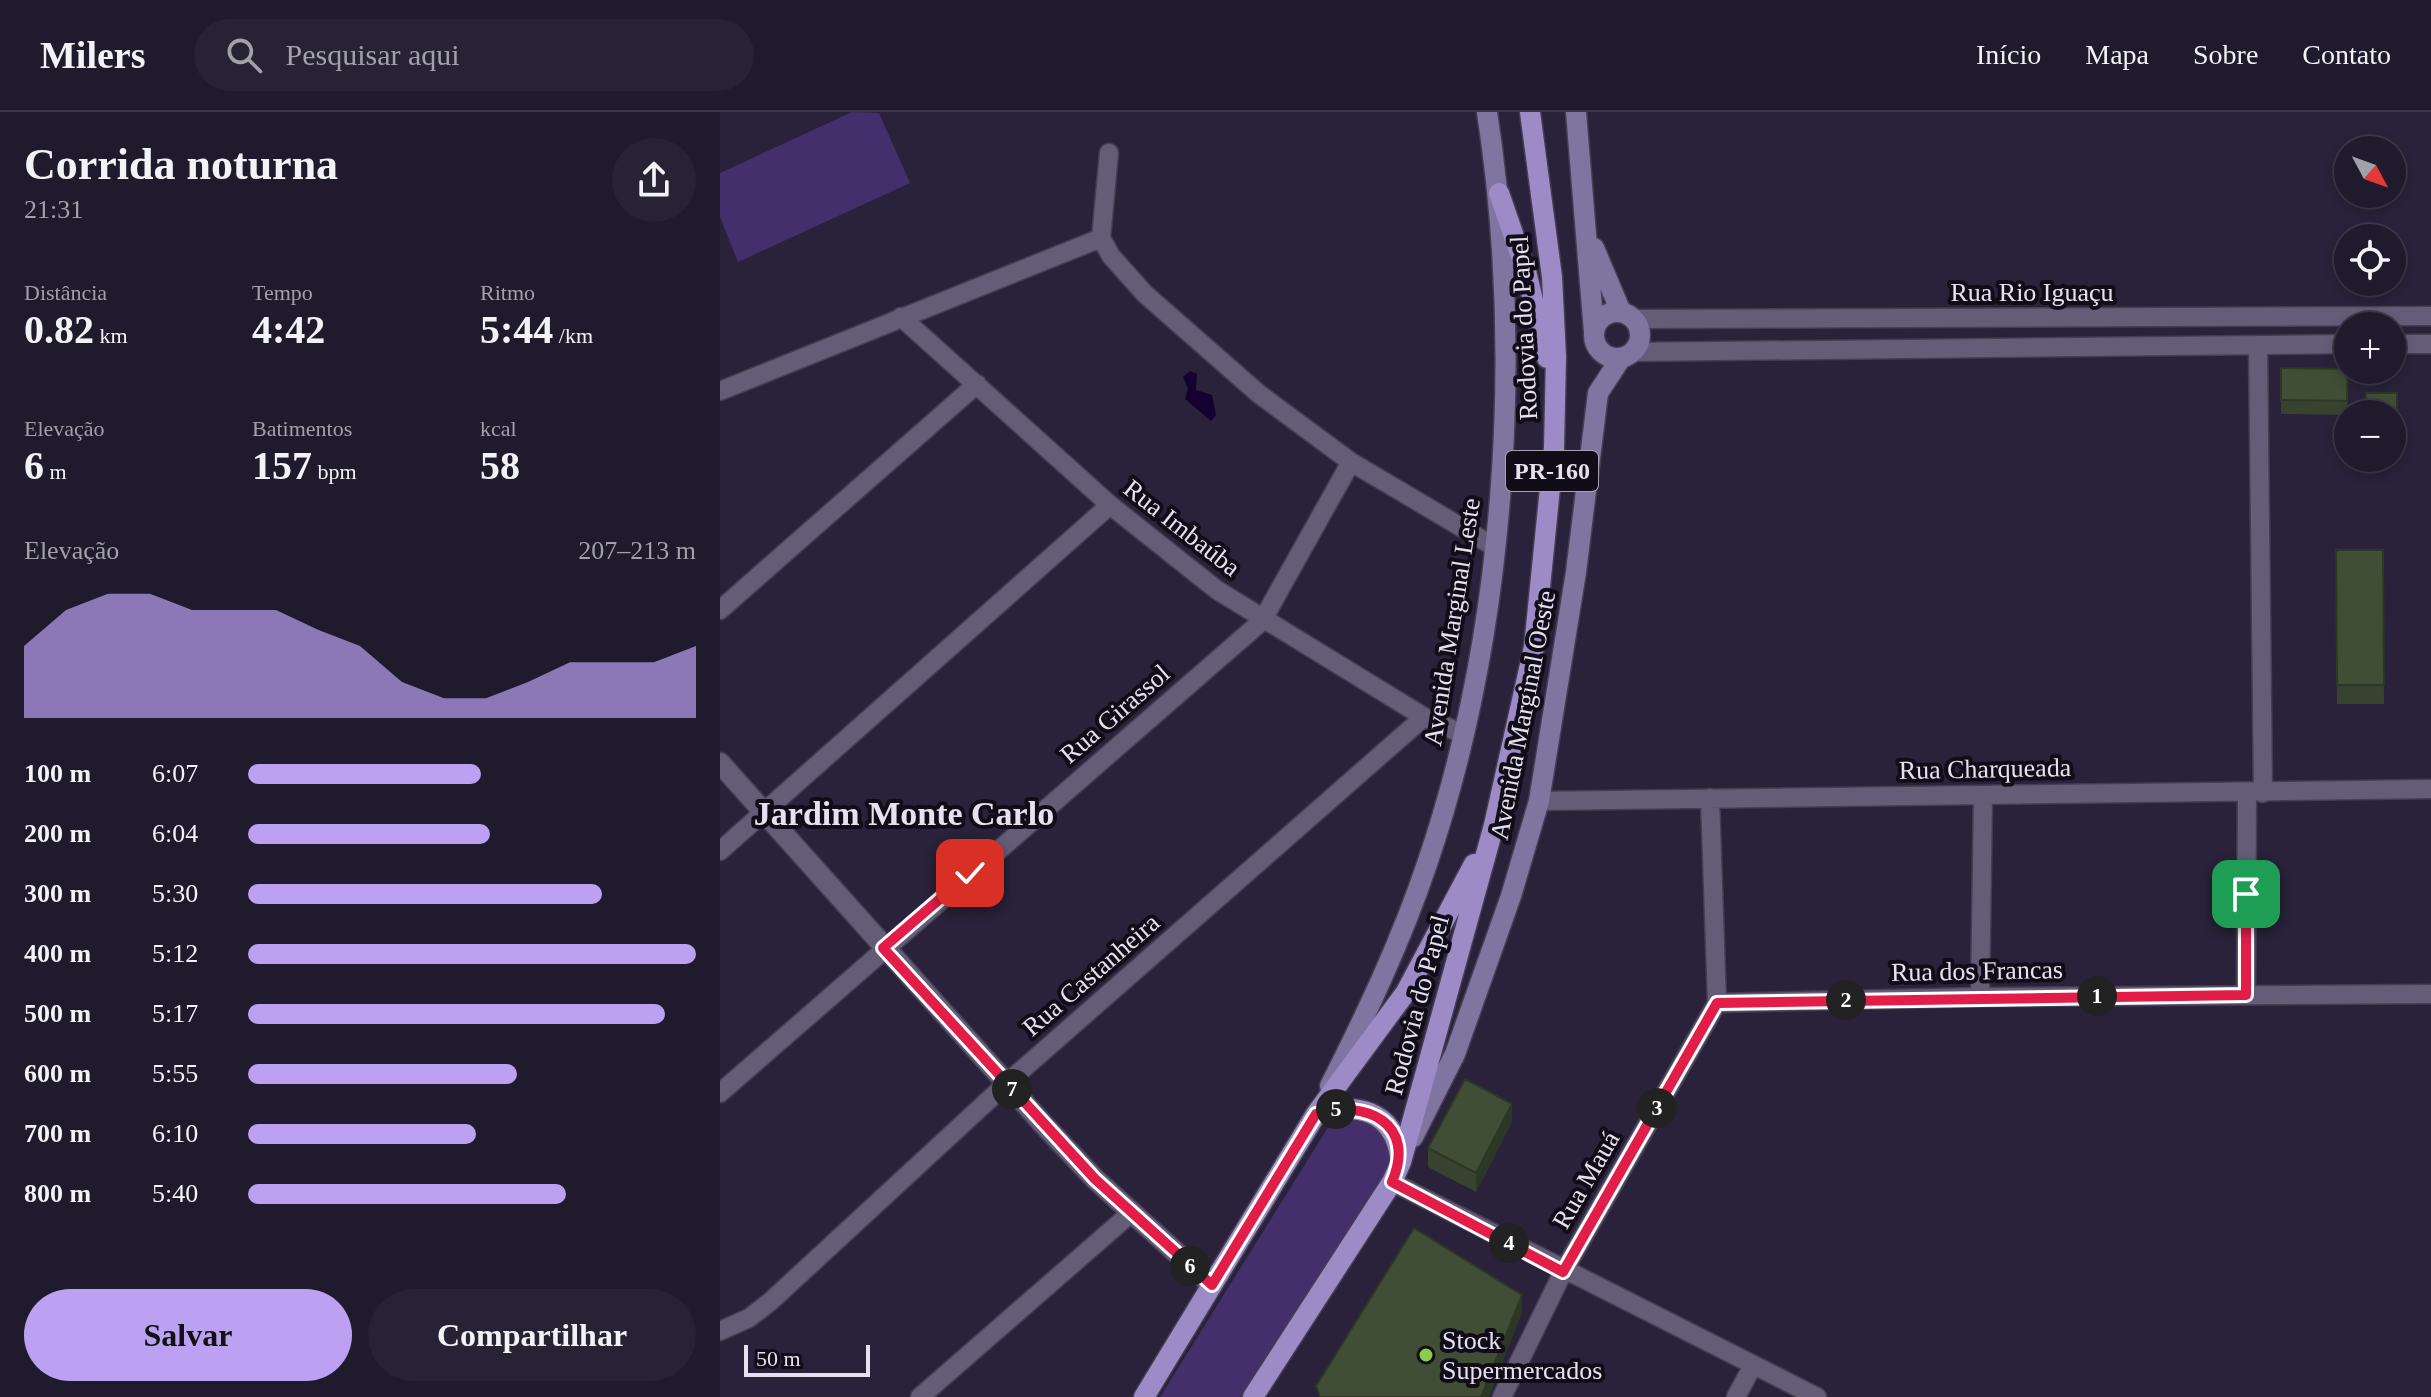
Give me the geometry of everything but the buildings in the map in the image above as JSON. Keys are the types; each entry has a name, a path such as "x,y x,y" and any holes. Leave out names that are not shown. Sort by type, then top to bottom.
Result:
{"main road":[{"name":"Avenida Marginal Leste","path":"1316,1114 1378,991 1400,935 1427,864 1463,734 1493,546 1508,374 1499,193 1487,112"},
{"name":"Rodovia do Papel","path":"1253,1397 1392,1182 1401,1162 1494,825 1534,647 1547,532 1555,393 1552,277 1530,112"},
{"path":"1576,112 1594,332 1601,352 1627,355 1640,339 1586,230"},
{"path":"1499,193 1526,271 1555,393"},
{"path":"1594,332 1607,314 1627,316"},
{"name":"Avenida Marginal Oeste","path":"1401,1162 1455,1054 1511,896 1539,801 1576,572 1598,393 1627,355"},
{"name":"Rodovia do Papel","path":"1144,1397 1316,1114 1406,992 1494,825"},
{"path":"1316,1114 1351,1108 1381,1119 1397,1138 1401,1162"}],"street":[{"path":"1109,153 1101,238 1127,276 1259,394 1351,462 1493,546"},
{"path":"720,391 1101,238"},
{"name":"Rua Rio Iguaçu","path":"1627,316 2431,316"},
{"name":"Rua Imbaúba","path":"901,317 1110,505 1262,621 1424,717 1463,734"},
{"name":"Rua Rio Iguaçu","path":"1627,355 2334,344"},
{"path":"2406,344 2431,344"},
{"path":"2246,995 2255,793 2258,345"},
{"path":"720,610 977,384"},
{"name":"Rua Girassol","path":"720,1093 1262,621 1351,462"},
{"path":"720,851 1110,505"},
{"name":"Rua Castanheira","path":"720,1331 749,1318 771,1301 1007,1083 1424,717"},
{"path":"720,763 1007,1083 1131,1213 1212,1285"},
{"name":"Rua Charqueada","path":"1539,801 2431,789"},
{"path":"1980,997 1983,795"},
{"path":"1710,798 1717,1003"},
{"name":"Rua dos Francas","path":"1717,1003 1980,997 2431,994"},
{"name":"Rua Mauá","path":"1502,1397 1563,1272 1717,1003"},
{"path":"1392,1182 1563,1272 1817,1397"},
{"path":"920,1397 1131,1213"},
{"path":"1736,1397 1753,1365"}],"shaded area":[{"path":"852,112 879,113 910,183 738,262 720,217 720,173"},
{"path":"1190,371 1197,374 1196,390 1212,395 1216,415 1211,421 1185,399 1188,388 1183,377"},
{"path":"1353,1118 1374,1121 1399,1153 1245,1397 1160,1397 1332,1121"}],"place":[{"name":"Stock Supermercados","path":"1426,1355"}],"district":[{"name":"Jardim Monte Carlo","path":"904,813"}],"route":[{"path":"970,873 883,948 1095,1179 1212,1285 1316,1114 1351,1108 1381,1119 1397,1138 1401,1162 1392,1182 1563,1272 1717,1003 2246,995 2246,894"}]}
